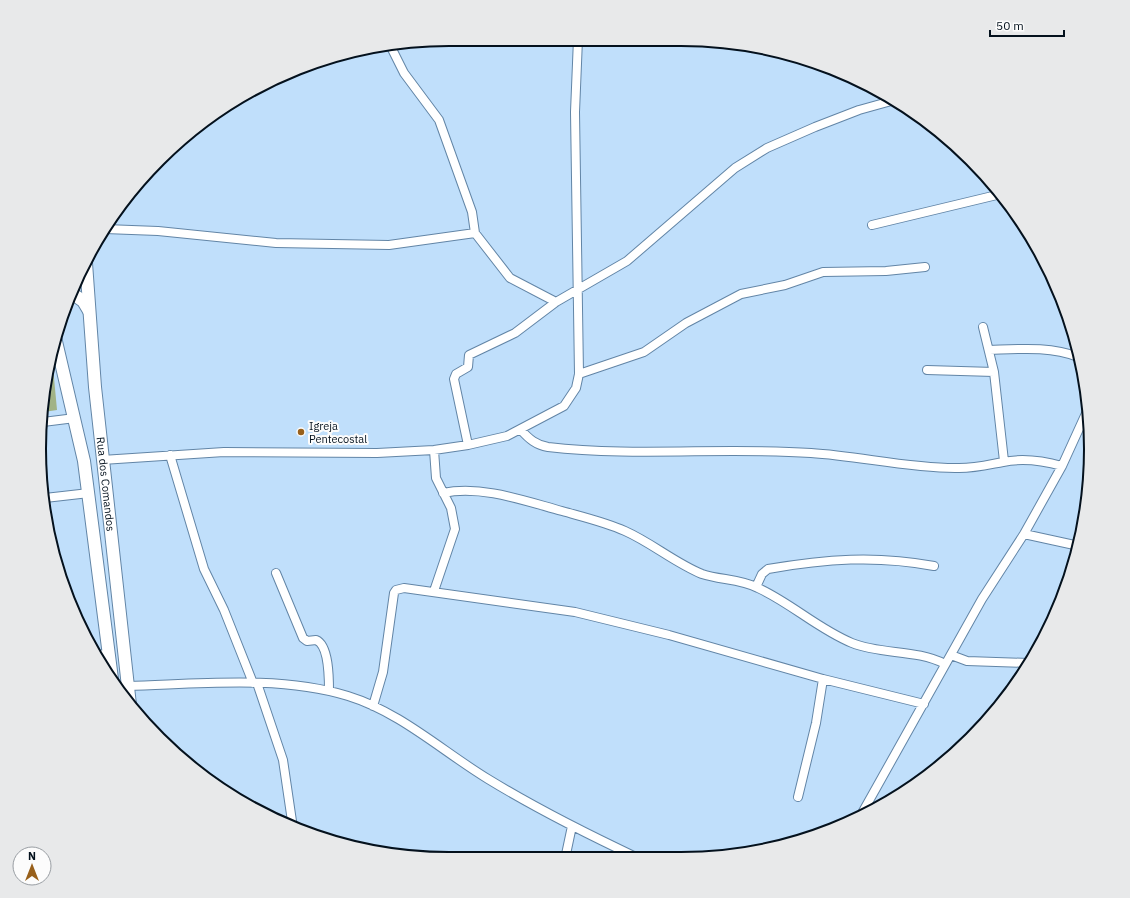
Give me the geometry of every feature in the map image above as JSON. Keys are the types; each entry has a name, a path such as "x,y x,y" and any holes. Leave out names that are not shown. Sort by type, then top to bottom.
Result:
{"main road":[{"name":"Rua dos Comandos","path":"87,273 94,387 129,694"},
{"path":"77,296 83,300 90,312"},
{"name":"Rua dos Comandos","path":"57,357 76,418 89,493 110,666"}],"street":[{"path":"102,460 224,452 377,453 434,450 492,440 521,430 564,406 576,388 579,374 575,112 578,46"},
{"path":"392,50 404,73 440,120 470,207 475,233 510,278 556,302"},
{"path":"468,445 454,379 455,376 468,367 469,355 515,333 556,302 628,261 735,168 767,148 859,110 887,102"},
{"path":"872,225 994,196"},
{"path":"111,229 158,231 276,243 389,245 475,233"},
{"path":"579,374 644,352 686,323 741,294 785,285 823,272 886,271 925,267"},
{"path":"982,327 990,350 994,372 1004,461"},
{"path":"990,350 1030,349 1067,352 1072,354"},
{"path":"927,370 994,372"},
{"path":"47,422 76,418"},
{"path":"866,806 982,599 1024,534 1083,428"},
{"path":"521,430 531,440 548,447 647,452 741,451 811,453 921,466 955,468 984,466 1004,461 1045,462 1062,466"},
{"path":"434,450 436,478 451,508 455,529 434,591"},
{"path":"170,455 204,569 224,610 255,683 283,760 292,820"},
{"path":"443,493 453,491 486,492 523,500 588,518 626,532 685,566 704,574 756,587 833,634 852,643 872,650 930,657 946,664"},
{"path":"49,498 89,493"},
{"path":"1024,534 1072,545"},
{"path":"756,587 762,574 768,569 825,561 864,558 902,561 934,566"},
{"path":"276,573 303,638 307,641 316,640 320,643 329,670 329,691"},
{"path":"373,706 383,672 394,593 396,590 404,588 575,612 669,635 824,679 924,704"},
{"path":"103,654 108,654"},
{"path":"951,655 967,661 1022,663"},
{"path":"798,797 816,723 824,679"},
{"path":"128,686 255,683 329,691 348,696 373,706 402,721 487,779 572,826 626,852"},
{"path":"566,852 572,826"}],"building":[{"path":"54,373 57,410 48,411"}],"place":[{"name":"Igreja Pentecostal","path":"301,432"}]}
